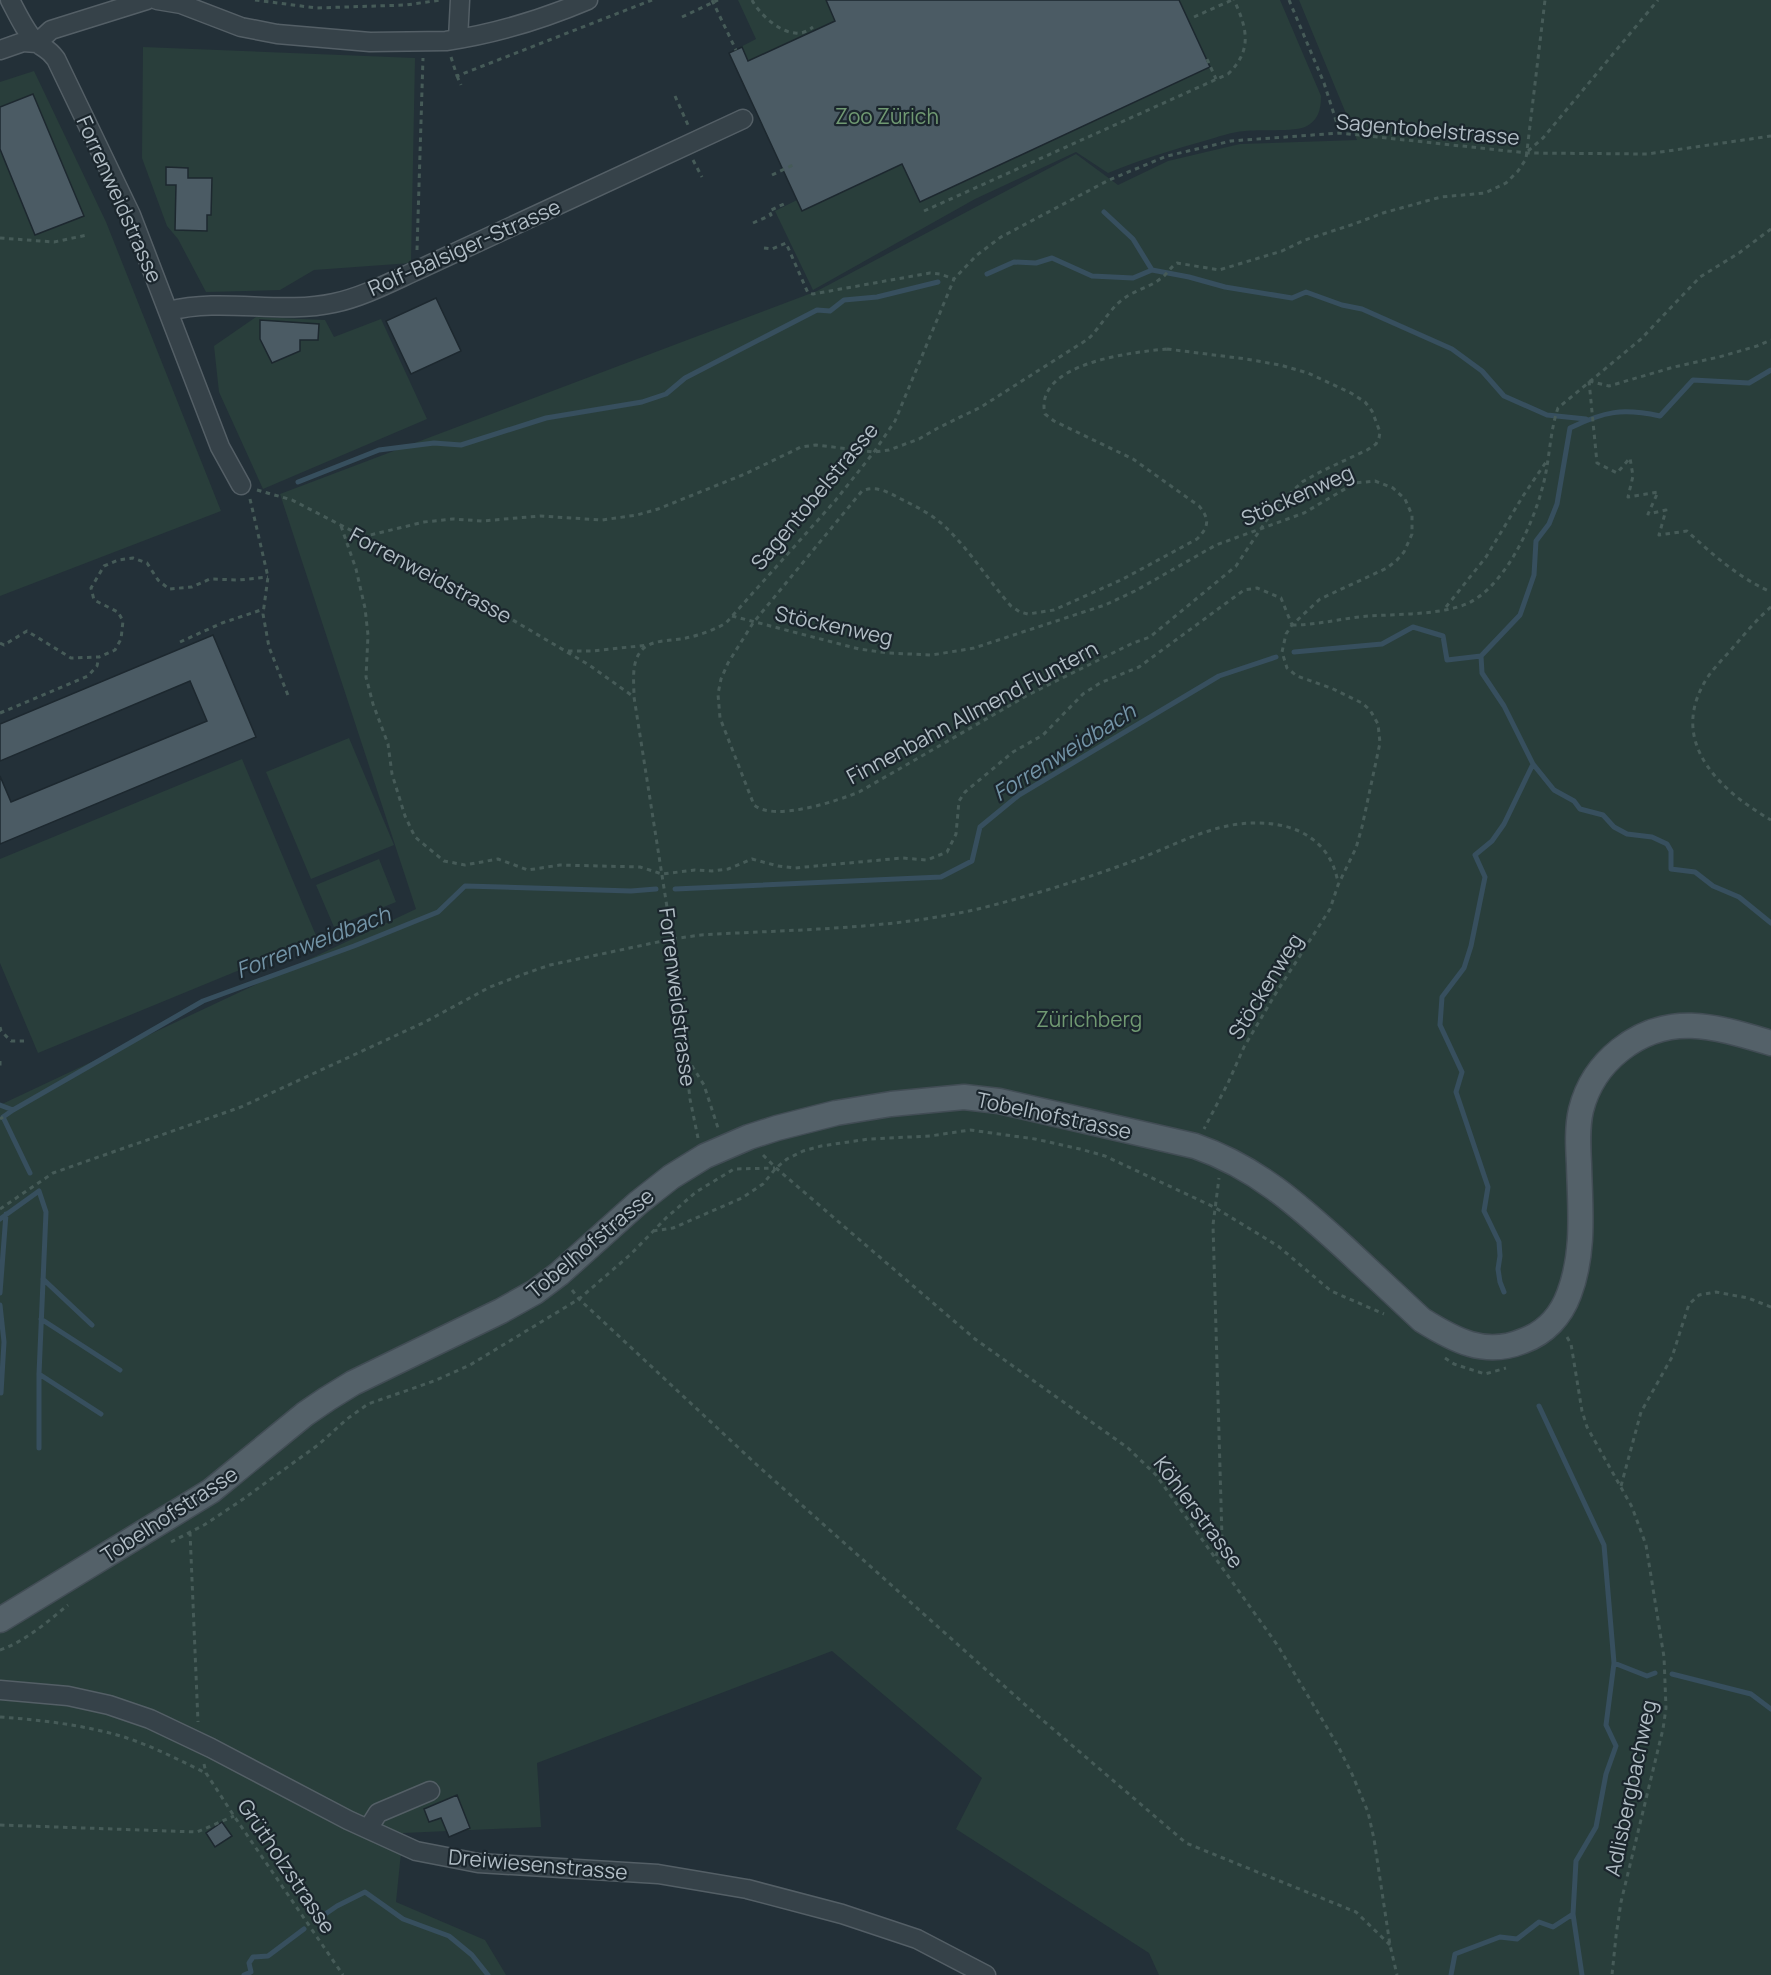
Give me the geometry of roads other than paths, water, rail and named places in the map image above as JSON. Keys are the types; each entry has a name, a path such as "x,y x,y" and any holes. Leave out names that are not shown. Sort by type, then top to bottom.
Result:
{"main road":[{"name":"Tobelhofstrasse","path":"0,1620 211,1491 297,1420 353,1383 535,1292 559,1274 663,1183 705,1156 777,1128 836,1113 891,1104 964,1097 999,1101 1195,1146 1220,1155 1268,1182 1308,1214 1422,1320 1454,1339 1473,1346 1490,1348 1507,1346 1535,1336 1560,1313 1572,1287 1581,1242 1578,1143 1580,1118 1587,1093 1598,1073 1612,1056 1630,1042 1646,1034 1685,1025 1714,1027 1771,1043"}],"street":[{"name":"Forrenweidstrasse","path":"10,0 37,43 49,49 56,59 131,215 220,447 241,485"},
{"path":"0,50 23,42 37,43 51,30 147,0"},
{"path":"157,0 182,4 241,27 277,34 369,42 452,40 521,25 588,0"},
{"path":"452,40 460,0"},
{"name":"Rolf-Balsiger-Strasse","path":"169,311 190,305 297,307 334,303 420,270 742,119"},
{"name":"Dreiwiesenstrasse","path":"0,1690 68,1696 109,1705 150,1719 416,1851 478,1863 658,1874 747,1889 842,1914 917,1939 986,1975"},
{"path":"368,1829 378,1813 430,1791"}],"waterway":[{"path":"1104,212 1133,239 1152,270"},
{"path":"987,274 1014,262 1036,263 1052,258 1092,276 1133,278 1152,270 1225,287 1292,298 1306,292 1342,305 1362,309 1452,349 1482,371 1504,396 1547,415 1586,419"},
{"path":"298,482 379,450 434,443 461,445 546,418 642,402 666,394 685,378 817,310 830,311 844,300 877,297 938,282"},
{"path":"1771,370 1749,383 1693,380 1660,416 1635,412 1614,413 1593,418 1570,428 1557,504 1549,524 1536,541 1534,575 1520,615 1481,656 1482,673 1504,706 1533,764 1554,790 1574,801 1580,809 1603,815 1614,827 1627,834 1652,837 1667,844 1671,851 1671,869 1695,872 1713,886 1739,897 1771,923"},
{"name":"Forrenweidbach","path":"1294,652 1382,644 1413,627 1443,636 1447,660 1481,656"},
{"name":"Forrenweidbach","path":"675,889 941,877 972,861 980,827 1019,795 1219,676 1276,657"},
{"path":"1504,1292 1498,1269 1499,1242 1484,1211 1488,1187 1456,1092 1462,1072 1440,1025 1442,997 1464,968 1471,946 1485,877 1475,855 1492,841 1504,824 1533,764"},
{"name":"Forrenweidbach","path":"0,1105 13,1110 203,1001 354,946 438,912 465,886 631,891 656,889"},
{"path":"13,1110 3,1117 30,1173"},
{"path":"0,1219 39,1191 46,1212 39,1374 39,1448"},
{"path":"0,1293 6,1214"},
{"path":"43,1279 92,1325"},
{"path":"0,1305 4,1342 1,1393"},
{"path":"41,1319 120,1370"},
{"path":"39,1374 101,1414"},
{"path":"1539,1406 1604,1545 1614,1663 1606,1725 1616,1746 1606,1774 1596,1827 1576,1861 1573,1914 1582,1975"},
{"path":"1614,1663 1647,1676 1655,1673"},
{"path":"1672,1674 1751,1694 1771,1709"},
{"path":"321,1917 365,1892 403,1919 449,1936 472,1955 488,1975"},
{"path":"1451,1975 1455,1954 1500,1937 1517,1939 1539,1922 1553,1927 1573,1914"},
{"path":"244,1975 251,1972 249,1963 253,1957 268,1956 304,1929"}],"park label":[{"name":"Zoo Zürich","path":"887,116"},
{"name":"Zürichberg","path":"1089,1019"}]}
